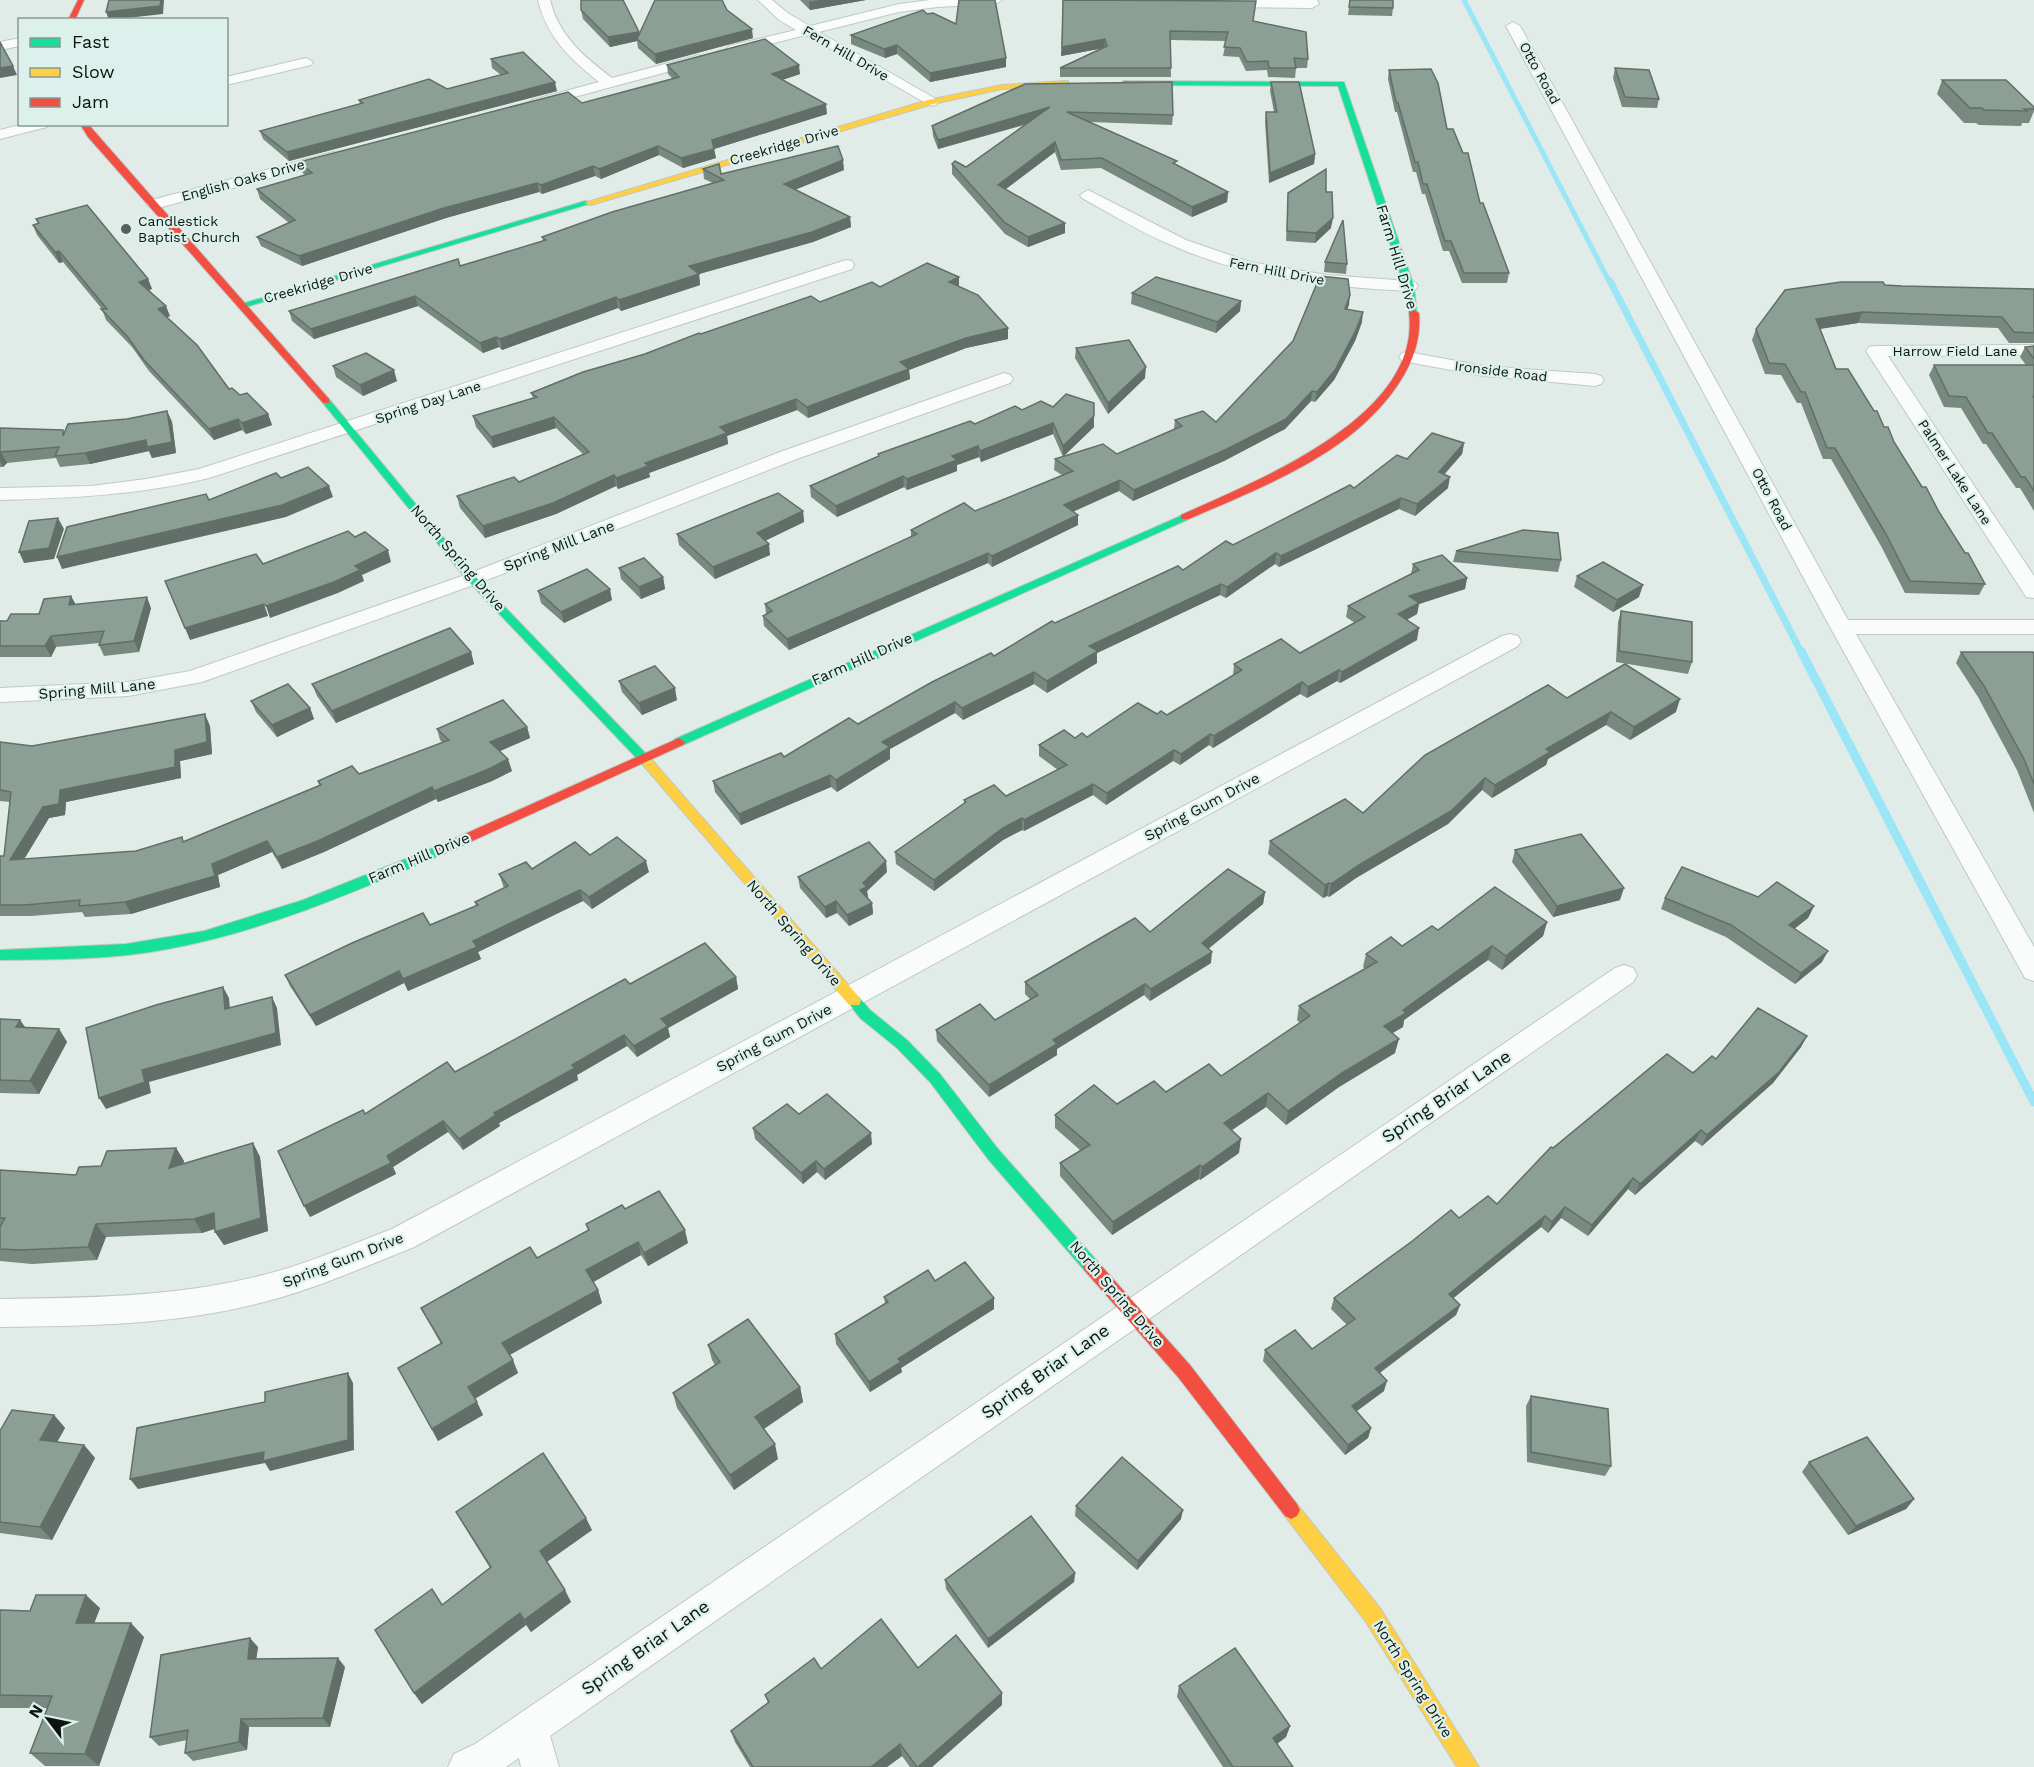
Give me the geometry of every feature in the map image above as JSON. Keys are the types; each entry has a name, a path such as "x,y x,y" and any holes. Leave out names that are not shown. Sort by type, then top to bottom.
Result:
{"street":[{"path":"72,18 81,0"},
{"path":"543,0 550,23 564,45 610,84"},
{"name":"Fern Hill Drive","path":"764,0 784,17 931,102"},
{"path":"527,106 718,53 899,8 937,3 996,0"},
{"path":"1204,2 1311,2"},
{"name":"Otto Road","path":"1514,26 1841,627 2034,971"},
{"path":"0,46 18,42"},
{"path":"228,81 306,63"},
{"name":"Creekridge Drive","path":"243,305 931,102 1002,87 1079,83"},
{"name":"Farm Hill Drive","path":"0,955 126,950 168,944 252,924 331,897 1209,506 1307,459 1342,437 1367,417 1398,380 1413,342 1415,318 1409,286 1341,84 1111,83"},
{"path":"0,135 34,126"},
{"name":"North Spring Drive","path":"85,126 350,428 472,579 644,757 655,773 865,1014 894,1035 970,1120 993,1154 1184,1371 1373,1615 1469,1767"},
{"name":"English Oaks Drive","path":"154,204 346,153"},
{"name":"Fern Hill Drive","path":"1088,195 1192,249 1231,262 1298,278 1409,286"},
{"name":"Spring Day Lane","path":"0,494 91,492 146,485 202,474 846,266"},
{"name":"Harrow Field Lane","path":"1875,351 2034,350"},
{"name":"Palmer Lake Lane","path":"1875,351 2034,592"},
{"name":"Ironside Road","path":"1408,357 1484,371 1595,380"},
{"name":"Spring Mill Lane","path":"0,695 128,689 194,677 472,579 787,456 1004,379"},
{"path":"1841,627 2034,627"},
{"name":"Spring Gum Drive","path":"0,1313 110,1312 161,1308 261,1289 309,1275 403,1238 1510,641"},
{"name":"Spring Briar Lane","path":"467,1767 488,1757 1624,975"},
{"path":"529,1727 540,1767"}],"building":[{"path":"109,0 161,0 160,6 106,12"},
{"path":"581,0 623,0 639,32 608,37 581,10"},
{"path":"655,0 722,0 727,10 752,29 655,54 637,39"},
{"path":"959,0 995,0 1006,58 930,73 897,45 884,49 851,35 923,10 927,14 933,13 956,24"},
{"path":"1063,0 1256,1 1253,21 1306,32 1308,59 1294,58 1296,68 1269,68 1268,61 1247,62 1240,48 1224,47 1228,32 1170,31 1171,68 1060,68 1107,46 1105,39 1062,47"},
{"path":"1350,0 1393,0 1393,8 1349,7"},
{"path":"765,39 799,65 772,74 826,104 712,140 714,149 681,158 658,146 599,169 593,166 541,185 537,183 444,208 299,256 257,237 295,220 257,189 312,173 299,162 568,92 582,103 679,77 667,65"},
{"path":"0,42 13,66 0,68"},
{"path":"523,52 555,82 287,152 260,131 363,103 359,100 429,79 447,89 508,73 491,59"},
{"path":"1615,68 1649,70 1659,99 1625,97"},
{"path":"1431,69 1438,83 1447,129 1453,129 1463,153 1468,153 1480,203 1483,203 1509,273 1464,273 1451,241 1445,241 1427,184 1423,184 1418,162 1415,162 1396,102 1389,70"},
{"path":"1942,80 2006,80 2034,109 2024,109 2027,111 1970,108"},
{"path":"1172,82 1173,115 1067,112 1177,161 1173,163 1228,192 1192,207 1102,158 1061,160 1055,142 998,185 1065,223 1028,237 1005,223 952,164 955,161 966,167 1050,107 938,140 932,126 1025,84"},
{"path":"1271,82 1299,82 1315,154 1270,173 1266,112 1277,112"},
{"path":"838,146 843,160 784,184 850,217 812,232 689,266 699,274 619,300 616,297 500,339 496,337 480,343 415,296 311,329 289,311 458,259 460,266 546,240 542,237 612,212 724,180 703,169 719,164 721,174"},
{"path":"1326,169 1326,192 1332,192 1333,218 1316,233 1287,231 1288,193"},
{"path":"87,205 148,279 139,282 166,306 158,309 197,345 229,389 232,388 240,395 247,393 268,414 242,423 238,419 209,429 144,360 127,336 101,309 107,309 59,251 55,252 33,225 39,223 36,219"},
{"path":"1343,220 1347,264 1325,262"},
{"path":"927,263 959,277 949,282 978,295 1008,328 966,338 900,362 909,369 807,407 796,399 720,427 727,433 645,463 648,466 616,478 614,475 553,503 483,526 457,496 514,477 519,482 589,452 554,417 491,437 473,416 537,397 531,393 583,372 645,354 699,333 811,296 820,302 872,282 880,287"},
{"path":"1320,276 1348,279 1350,295 1345,309 1363,312 1335,370 1317,392 1312,391 1286,419 1225,450 1134,490 1120,480 1064,505 1078,515 992,556 988,553 787,639 763,616 772,611 765,604 917,534 911,530 964,503 975,511 1073,471 1055,459 1103,444 1117,454 1182,426 1175,420 1203,411 1216,422 1293,341"},
{"path":"1156,277 1241,301 1217,322 1132,293"},
{"path":"1841,282 2034,289 2034,333 2014,332 2002,317 1862,312 1816,319 1836,369 1848,369 1874,411 1877,411 1884,427 1888,427 1894,442 1922,487 1926,487 1939,512 1965,553 1968,553 1985,584 1910,581 1886,534 1835,448 1827,448 1805,392 1801,392 1785,364 1769,363 1756,329 1785,290"},
{"path":"1129,340 1146,367 1108,403 1076,348"},
{"path":"2034,346 2034,359 2025,347"},
{"path":"366,353 394,370 360,385 333,366"},
{"path":"1934,365 2034,365 2034,491 2025,477 2021,477 1992,433 1988,433 1966,397 1949,396"},
{"path":"1066,394 1094,403 1094,416 1063,446 1053,423 980,451 978,446 952,456 957,460 907,479 903,476 836,506 810,486 879,456 878,454 970,421 975,424 1015,406 1022,410 1041,401 1053,407"},
{"path":"167,411 172,442 147,447 146,440 85,453 55,456 59,447 0,453 0,428 63,430 63,436 68,424 127,419"},
{"path":"1432,433 1464,443 1439,472 1450,477 1417,504 1401,498 1281,556 1276,553 1227,587 1221,584 1089,646 1098,651 1047,681 1034,672 962,708 955,702 882,742 890,747 836,780 830,775 739,814 713,781 781,753 784,757 849,718 858,724 932,682 991,653 994,656 1052,621 1055,623 1178,566 1183,570 1226,541 1233,545 1350,485 1354,488 1397,455 1407,459"},
{"path":"308,467 329,486 282,505 57,557 67,527 206,494 209,500 276,473 281,478"},
{"path":"778,493 803,511 757,533 769,544 713,567 677,534"},
{"path":"58,518 49,548 19,552 29,521"},
{"path":"1523,530 1558,533 1561,560 1456,551"},
{"path":"348,531 355,537 365,532 388,550 355,566 360,570 334,582 266,606 264,604 185,628 165,581 256,554 263,564"},
{"path":"1442,555 1467,578 1409,596 1419,603 1398,614 1419,628 1342,672 1339,670 1308,687 1302,682 1214,736 1210,734 1181,754 1174,750 1107,793 1093,784 1024,820 1022,818 1003,828 934,880 895,852 966,802 964,800 994,785 1006,796 1067,765 1039,745 1064,730 1075,738 1082,733 1087,737 1138,703 1157,714 1161,711 1167,715 1242,670 1234,664 1281,639 1300,653 1365,617 1348,606 1419,570 1413,564"},
{"path":"644,558 663,577 639,587 619,568"},
{"path":"1603,562 1643,585 1617,600 1577,576"},
{"path":"587,569 610,589 561,612 538,591"},
{"path":"71,596 69,605 147,597 134,641 99,645 104,631 51,636 45,646 0,646 0,621 7,621 11,614 39,614 44,599"},
{"path":"1621,611 1692,622 1692,662 1619,651"},
{"path":"450,628 471,652 332,711 312,684"},
{"path":"1961,652 2033,652 2034,784 2024,759 1984,686"},
{"path":"1625,664 1680,699 1634,727 1611,712 1546,749 1550,752 1495,785 1485,778 1451,811 1331,884 1325,885 1270,841 1345,799 1363,813 1425,755 1548,685 1567,698"},
{"path":"655,666 675,688 639,703 619,681"},
{"path":"288,684 310,708 272,725 251,701"},
{"path":"503,700 527,727 490,742 508,759 434,791 432,787 320,840 277,857 267,841 212,864 215,876 125,902 79,906 80,900 0,905 0,856 4,856 11,792 0,790 0,742 32,746 205,714 207,742 175,750 175,767 60,790 59,804 43,807 10,860 136,851 182,837 183,842 321,785 318,781 352,766 359,774 449,740 437,729"},
{"path":"1581,834 1624,888 1557,906 1515,850"},
{"path":"617,837 646,861 589,897 580,890 473,941 477,947 403,979 399,971 310,1015 285,975 423,913 430,925 478,905 475,902 508,886 499,874 526,862 532,869 575,842 590,855"},
{"path":"869,842 886,861 863,883 867,887 860,890 872,903 847,915 836,901 825,907 798,877"},
{"path":"1682,867 1758,897 1777,882 1814,906 1789,925 1828,951 1801,973 1731,925 1665,898"},
{"path":"1228,869 1265,892 1202,943 1212,952 1151,989 1145,984 1053,1040 1057,1044 989,1085 936,1030 980,1004 995,1020 1038,995 1025,982 1135,918 1150,932"},
{"path":"1495,887 1547,922 1506,956 1492,946 1403,1010 1406,1013 1384,1026 1399,1039 1342,1073 1288,1111 1268,1093 1224,1123 1241,1139 1202,1167 1200,1165 1113,1222 1060,1163 1090,1145 1055,1115 1094,1085 1117,1104 1154,1081 1166,1092 1209,1064 1221,1076 1310,1016 1299,1006 1377,962 1366,954 1391,937 1402,946 1432,926 1438,930"},
{"path":"705,943 736,977 661,1019 668,1026 634,1046 624,1035 572,1065 575,1068 494,1113 496,1115 459,1139 443,1121 387,1156 391,1163 304,1206 278,1151 363,1110 365,1114 447,1062 455,1072 625,979 630,984"},
{"path":"223,987 225,1009 272,997 276,1033 142,1070 145,1082 99,1098 86,1028 156,1005"},
{"path":"1758,1008 1807,1036 1779,1072 1707,1135 1701,1130 1640,1184 1633,1178 1592,1225 1565,1207 1552,1222 1545,1216 1449,1294 1460,1305 1375,1368 1387,1381 1352,1406 1371,1428 1348,1445 1265,1350 1295,1330 1312,1349 1355,1319 1334,1298 1451,1210 1459,1218 1488,1196 1497,1204 1551,1147 1553,1148 1667,1054 1693,1073 1712,1056 1716,1059"},
{"path":"0,1019 20,1020 16,1027 59,1029 30,1081 0,1080"},
{"path":"827,1094 871,1133 824,1169 816,1161 801,1173 753,1128 787,1104 799,1114"},
{"path":"253,1143 261,1218 215,1232 214,1213 194,1219 96,1224 88,1247 0,1249 0,1227 5,1218 0,1218 0,1170 76,1175 79,1167 101,1166 107,1151 176,1148 169,1168"},
{"path":"659,1191 685,1230 644,1253 638,1242 586,1270 598,1290 502,1343 513,1360 468,1387 477,1402 432,1429 398,1368 442,1343 421,1308 530,1247 537,1258 589,1230 586,1224 622,1205 625,1209"},
{"path":"965,1262 994,1298 898,1359 901,1362 869,1382 835,1334 888,1302 884,1297 928,1270 935,1281"},
{"path":"748,1319 800,1387 755,1417 775,1444 730,1475 673,1393 720,1362 708,1345"},
{"path":"348,1373 348,1440 263,1461 264,1452 130,1479 137,1428 265,1402 265,1392"},
{"path":"1531,1396 1608,1409 1611,1466 1531,1452"},
{"path":"12,1410 54,1415 40,1440 84,1445 40,1527 0,1522 0,1431"},
{"path":"1867,1437 1914,1499 1856,1526 1809,1462"},
{"path":"543,1453 586,1518 540,1551 565,1590 524,1620 520,1613 414,1693 375,1630 432,1589 442,1605 491,1567 456,1512"},
{"path":"1122,1457 1183,1510 1138,1561 1076,1506"},
{"path":"1031,1516 1075,1573 988,1639 945,1580"},
{"path":"36,1595 86,1595 76,1623 131,1623 85,1754 30,1753 52,1696 0,1695 0,1610 30,1611"},
{"path":"881,1619 918,1668 956,1635 1002,1693 918,1767 900,1744 871,1767 753,1767 731,1731 769,1702 765,1695 814,1658 821,1669"},
{"path":"250,1638 248,1659 338,1658 323,1718 241,1719 239,1742 185,1753 188,1730 150,1737 161,1655"},
{"path":"1235,1648 1290,1726 1273,1738 1293,1767 1233,1767 1179,1686"}],"waterway":[{"path":"1464,0 1610,283"},
{"path":"1610,281 1801,652"},
{"path":"1801,651 2034,1102"}],"traffic: fast":[{"path":"1126,83 1341,84 1409,286 1414,313"},
{"path":"243,305 588,203"},
{"path":"326,401 472,579 648,763"},
{"path":"679,742 1185,517"},
{"path":"0,955 126,950 204,936 308,904 443,849"},
{"path":"854,1001 865,1014 902,1044 935,1078 993,1154 1091,1266"}],"traffic: slow":[{"path":"588,203 931,102 1002,87 1065,83"},
{"path":"648,763 854,1001"},
{"path":"1291,1510 1373,1615 1469,1767"}],"traffic: jam":[{"path":"72,18 81,0"},
{"path":"85,126 326,401"},
{"path":"1185,517 1246,490 1310,457 1367,415 1390,390 1406,362 1413,338 1414,313"},
{"path":"443,849 679,742"},
{"path":"1091,1266 1184,1371 1291,1510"}],"place":[{"name":"Candlestick Baptist Church","path":"126,229"}]}
